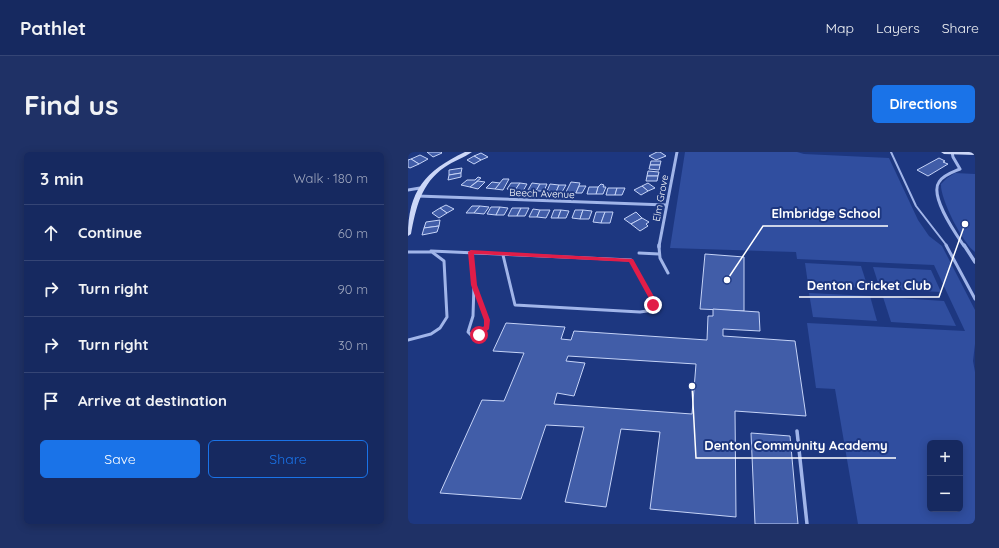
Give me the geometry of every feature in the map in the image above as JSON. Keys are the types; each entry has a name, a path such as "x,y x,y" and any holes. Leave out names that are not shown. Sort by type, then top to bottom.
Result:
{"street":[{"path":"408,234 420,188 432,173 447,163 469,152"},
{"name":"Elm Grove","path":"660,247 666,205 677,152"},
{"path":"944,152 975,153"},
{"path":"953,152 953,157 960,170 940,180 937,185 936,195 940,206 975,262"},
{"path":"408,190 420,188"},
{"name":"Beech Avenue","path":"418,196 666,205"}],"lane":[{"path":"891,152 916,206 946,245 975,299"},
{"path":"660,247 659,254 668,273"},
{"path":"408,340 431,334 440,328 447,316 444,261 440,256 431,251"},
{"path":"408,252 471,252 503,255 631,260 654,302 653,305 647,310 640,312 515,305 503,255"},
{"path":"471,252 474,285 473,316 468,332 471,335 479,335 487,327 487,320 474,285"},
{"path":"639,253 659,254"},
{"path":"797,431 807,524"}],"shaded area":[{"path":"685,152 797,152 804,154 889,158 918,220 929,236 942,246 975,310 975,344 973,361 975,372 975,524 858,524 835,389 816,388 807,323 965,331 934,265 797,259 796,252 670,248"},
{"path":"955,173 975,174 975,252 964,240 953,221 944,200 941,184"},
{"path":"805,263 861,266 868,288 808,284"},
{"path":"873,267 931,270 941,292 880,289"},
{"path":"809,293 870,296 877,321 813,317"},
{"path":"883,297 944,301 956,326 891,322"}],"building":[{"path":"427,152 441,152 442,153 433,157"},
{"path":"660,152 666,156 656,160 649,156"},
{"path":"481,153 488,157 481,160 474,156"},
{"path":"420,155 428,159 419,164 411,159"},
{"path":"474,156 481,160 474,164 467,160"},
{"path":"939,158 948,164 928,176 917,170"},
{"path":"411,159 419,164 410,168 408,167 408,160"},
{"path":"651,161 661,161 660,165 650,165"},
{"path":"650,165 660,165 659,170 649,169"},
{"path":"462,168 461,173 449,175 449,170"},
{"path":"648,171 659,172 658,176 647,176"},
{"path":"461,173 461,177 448,180 449,175"},
{"path":"647,176 658,176 657,181 646,181"},
{"path":"478,177 481,178 470,187 461,185 467,180 475,180"},
{"path":"503,179 509,179 503,190 495,189"},
{"path":"478,181 485,182 478,189 470,187"},
{"path":"492,182 500,183 495,189 486,188"},
{"path":"571,182 580,183 576,193 566,192"},
{"path":"511,183 520,183 515,190 507,189"},
{"path":"520,183 527,184 523,191 515,190"},
{"path":"532,183 540,184 536,191 528,190"},
{"path":"648,183 655,188 648,191 642,186"},
{"path":"540,184 547,184 544,191 536,191"},
{"path":"550,184 559,185 556,192 547,191"},
{"path":"601,184 604,185 603,187 606,187 603,194 596,194 598,187"},
{"path":"559,185 566,185 562,192 556,192"},
{"path":"579,186 586,186 582,193 576,193"},
{"path":"642,186 648,191 641,195 634,190"},
{"path":"589,187 598,187 596,194 587,194"},
{"path":"608,188 617,188 615,195 606,195"},
{"path":"617,188 625,188 622,195 615,195"},
{"path":"446,205 454,209 447,213 440,208"},
{"path":"472,206 480,206 474,213 466,213"},
{"path":"480,206 489,207 484,214 474,213"},
{"path":"491,207 500,207 496,215 487,214"},
{"path":"500,207 508,208 504,215 496,215"},
{"path":"440,208 447,213 439,218 432,213"},
{"path":"512,208 521,208 517,216 508,216"},
{"path":"521,208 529,208 525,216 517,216"},
{"path":"533,209 540,210 537,217 529,217"},
{"path":"540,210 550,210 546,218 537,217"},
{"path":"554,210 561,210 558,218 551,218"},
{"path":"561,210 569,211 566,218 558,218"},
{"path":"575,210 583,210 580,219 572,218"},
{"path":"583,210 592,211 589,219 580,219"},
{"path":"596,212 605,212 601,223 593,222"},
{"path":"605,212 613,212 610,223 601,223"},
{"path":"636,212 642,218 631,224 624,219"},
{"path":"642,218 649,222 646,224 648,226 640,231 631,224"},
{"path":"440,220 439,226 424,228 426,222"},
{"path":"439,226 437,232 422,235 424,228"},
{"path":"705,254 744,257 744,311 700,309"},
{"path":"713,309 759,312 760,331 723,329 723,336 795,341 806,416 735,411 736,517 650,509 660,432 621,429 606,507 565,502 584,427 546,425 521,499 440,493 482,400 504,401 524,353 493,351 506,323 565,327 561,339 571,340 574,331 707,340 708,316 713,316","holes":["568,356 696,364 692,414 554,404 557,393 574,396 585,363 566,361"]},
{"path":"751,433 790,436 798,524 755,524"}],"place":[{"name":"Denton Cricket Club","path":"965,224"},
{"name":"Elmbridge School","path":"727,280"},
{"name":"Denton Community Academy","path":"692,386"}],"route":[{"path":"479,335 487,327 487,320 474,285 471,252 503,255 631,260 654,302 653,305"}]}
